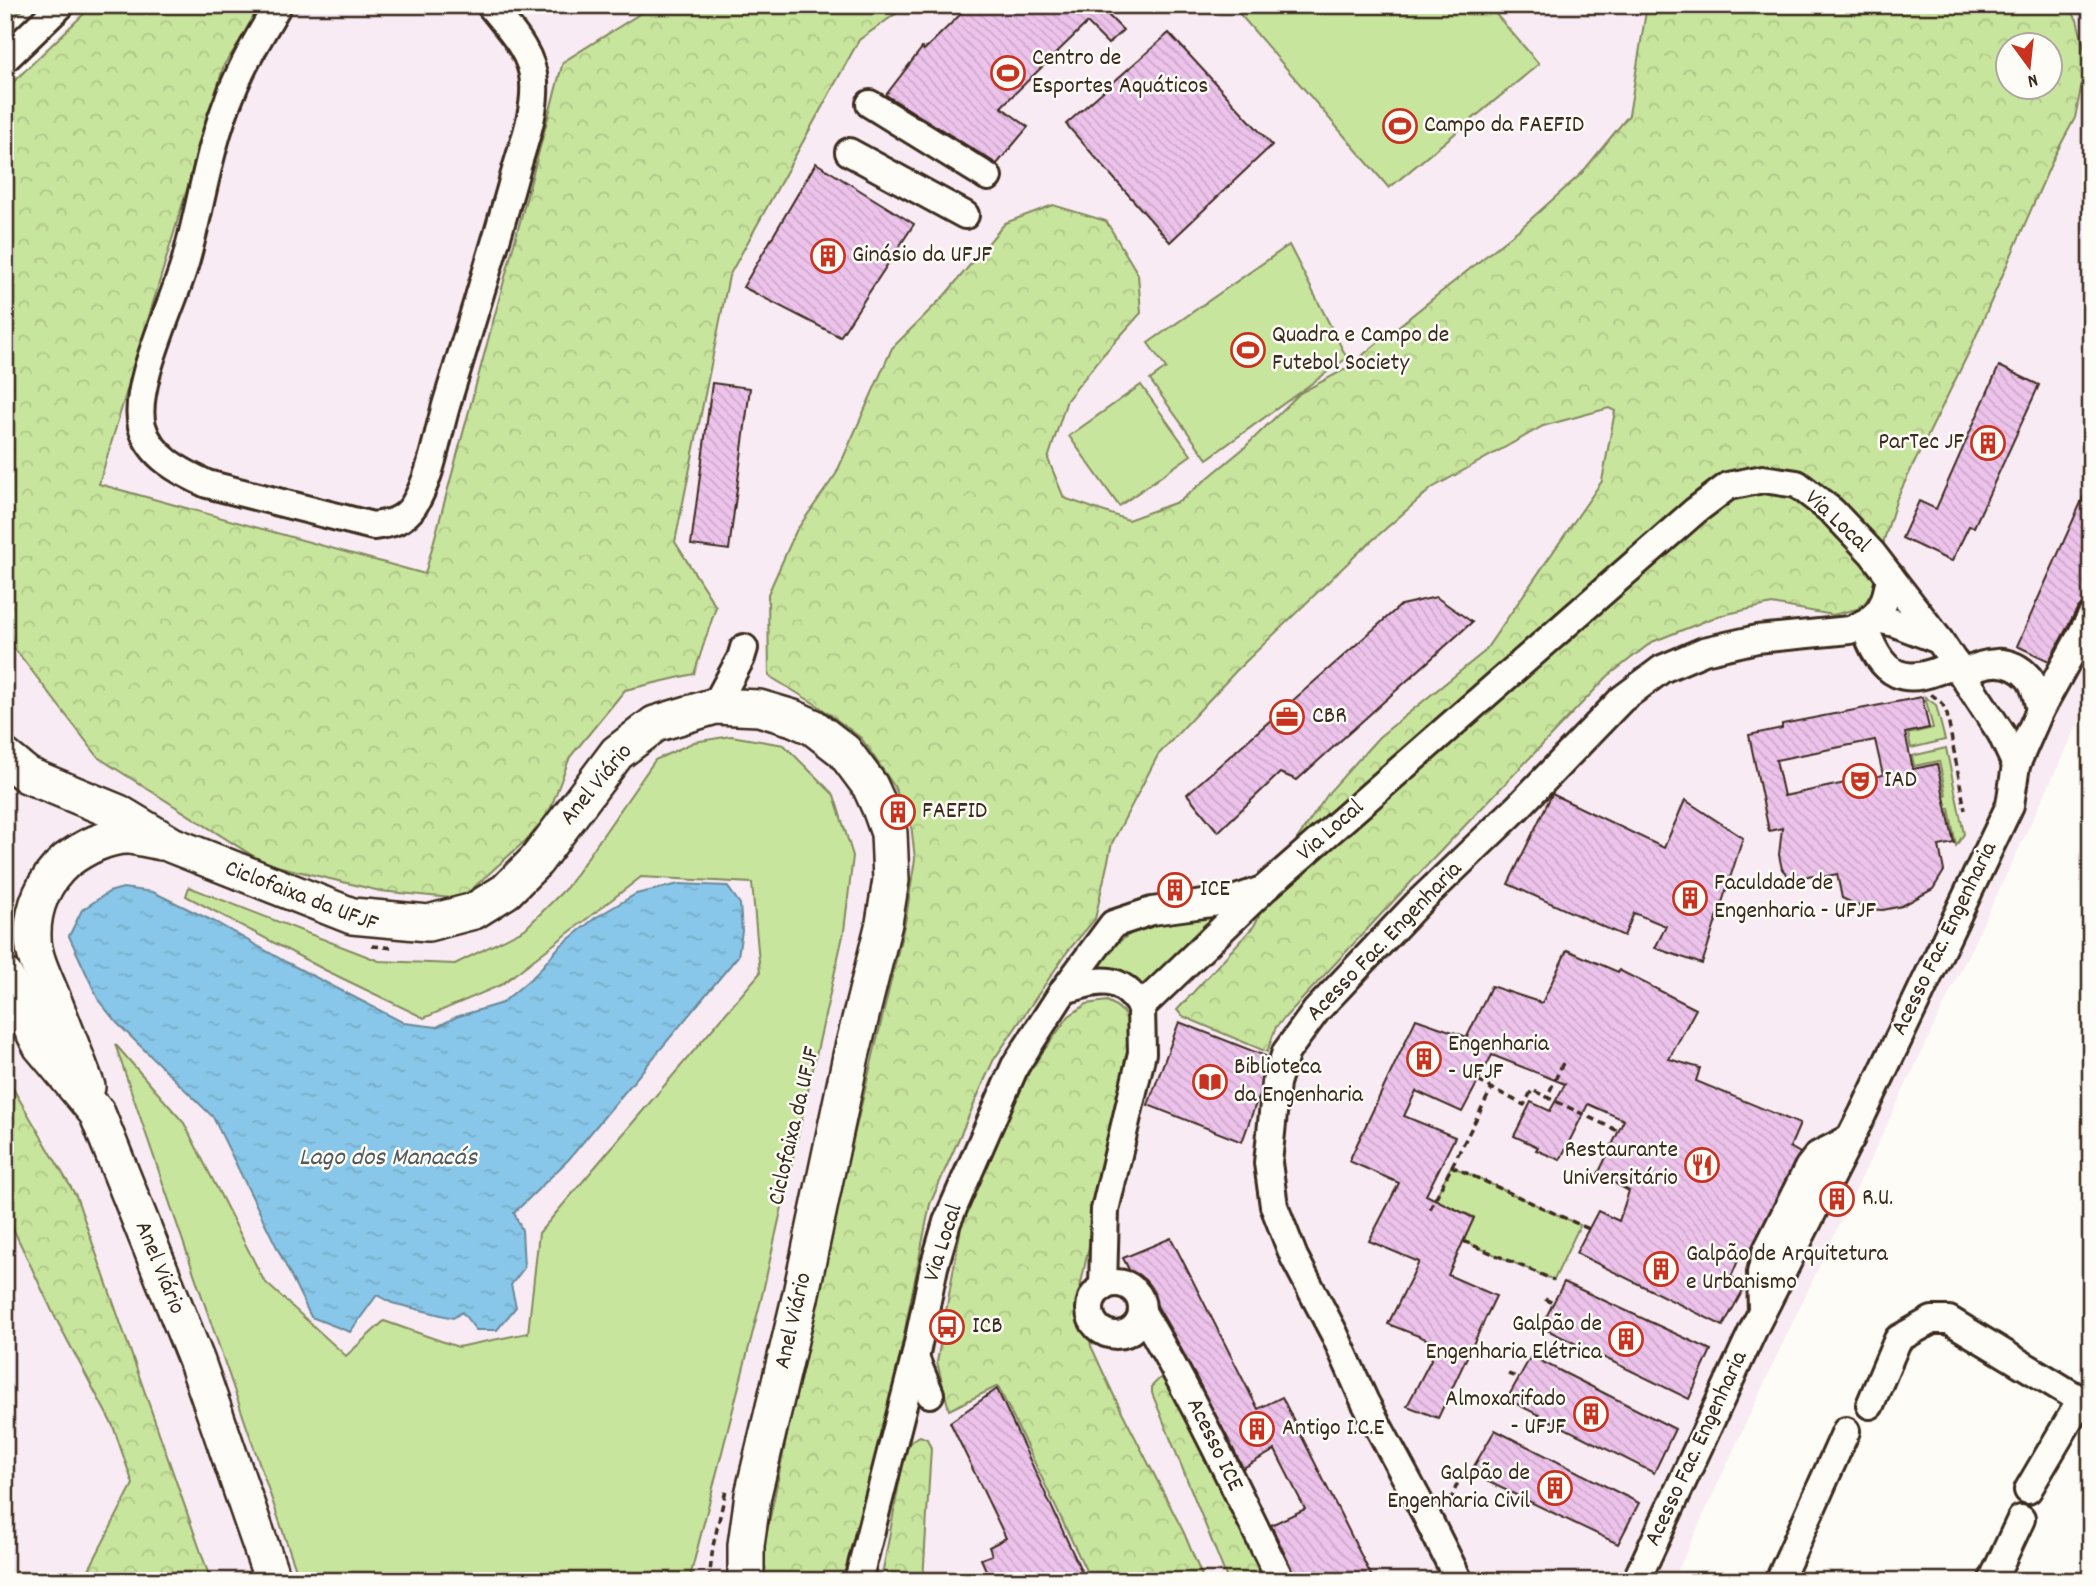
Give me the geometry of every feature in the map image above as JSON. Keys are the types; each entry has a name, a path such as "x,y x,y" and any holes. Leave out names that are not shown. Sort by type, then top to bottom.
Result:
{"main road":[{"name":"Anel Viário","path":"5,757 27,775 119,813 172,845 352,916 428,923 474,911 506,891 536,862 617,753 655,724 715,706 759,708 813,727 844,751 870,786 880,808 889,833 891,880 800,1298 753,1495 746,1545 746,1581"},
{"path":"97,1113 40,966 33,938 35,911 48,881 77,853 103,841 128,836 172,845"},
{"name":"Anel Viário","path":"5,976 41,1046 97,1113 197,1362 273,1581"}],"street":[{"path":"5,59 61,5"},
{"path":"278,5 230,95 215,141 185,264 144,381 139,404 142,428 167,462 207,484 373,526 393,523 404,516 412,507 425,481 504,215 533,107 534,78 531,64 525,51 490,5"},
{"path":"870,104 988,177"},
{"path":"849,152 965,215"},
{"name":"Via Local","path":"858,1581 947,1222 1015,1066 1064,990 1114,924 1152,911 1233,900 1264,890 1695,511 1728,486 1763,479 1797,484 1832,511 1890,576"},
{"path":"1869,621 1883,606 1888,594 1890,576"},
{"path":"1890,576 1959,669 2001,733 2016,765"},
{"name":"Acesso Fac. Engenharia","path":"1636,1581 1762,1312 1851,1138 2010,805 2016,765 2040,710 2091,617"},
{"path":"1869,621 1895,623 1940,641"},
{"path":"1869,621 1877,658 1888,670 1922,677 1992,662 2006,664 2018,669 2029,679 2040,710"},
{"name":"Acesso Fac. Engenharia","path":"1459,1581 1365,1402 1294,1257 1274,1206 1268,1163 1276,1083 1286,1052 1316,1010 1417,904 1517,808 1622,699 1662,669 1704,651 1757,639 1850,630 1869,621"},
{"path":"715,706 743,653 744,678 759,708"},
{"path":"1141,1007 1264,890"},
{"path":"1064,990 1101,980 1114,982 1125,988 1141,1007 1142,1053 1105,1210 1102,1287 1092,1300 1091,1308 1094,1323 1100,1329 1123,1335 1136,1326 1142,1312 1142,1303 1133,1289 1118,1283 1102,1287"},
{"name":"Acesso ICE","path":"1142,1312 1174,1365 1281,1581"},
{"path":"1870,1405 1898,1339 1932,1320 1949,1320 2086,1405 2028,1490"},
{"path":"915,1358 930,1394"},
{"path":"1780,1581 1846,1431"},
{"path":"1992,1581 2021,1519"}],"path":[{"path":"1930,693 1942,703 1947,714 1965,810"},
{"name":"Ciclofaixa da UFJF","path":"370,945 399,948"},
{"path":"1547,1097 1563,1063"},
{"path":"1478,1081 1524,1105 1532,1090 1618,1131"},
{"path":"1430,1209 1492,1087"},
{"path":"1451,1166 1589,1229"},
{"path":"1463,1241 1554,1280"},
{"path":"1545,1299 1553,1303"},
{"path":"1508,1374 1519,1378"},
{"path":"1450,1501 1462,1473"},
{"path":"709,1581 713,1546 726,1490"}],"shaded area":[{"path":"87,5 2091,5 2091,697 1785,1338 1673,1581 5,1581 5,88"}],"green space":[{"path":"5,5 28,5 5,26"},
{"path":"93,5 264,5 224,65 99,484 425,574 563,62 654,5 908,5 859,40 729,276 675,542 716,607 694,674 625,690 570,757 545,823 461,899 380,891 264,863 99,758 5,636 5,90"},
{"name":"Campo da FAEFID","path":"1232,5 1488,5 1539,64 1389,188"},
{"path":"1647,5 2068,5 2077,20 2087,58 2075,118 2054,157 1969,352 1897,498 1884,540 1880,581 1861,608 1833,615 1772,604 1718,616 1652,642 1608,676 1413,880 1276,1027 1267,1052 1182,1016 1177,1010 1254,926 1297,839 1330,791 1379,737 1484,652 1602,481 1615,411 1609,408 1543,426 1432,488 1358,553 1236,671 1158,755 1112,843 1095,919 1067,952 993,1061 930,1204 895,1379 845,1581 757,1581 815,1299 906,918 915,859 911,824 894,786 861,738 817,705 769,676 768,594 796,531 836,474 892,348 945,295 1005,223 1053,205 1106,221 1138,274 1141,313 1067,400 1048,459 1064,498 1128,520 1180,501 1244,448 1300,393 1357,363 1364,354 1522,227 1581,174 1629,115"},
{"name":"Quadra e Campo de Futebol Society","path":"1289,245 1347,358 1207,459 1150,380 1166,368 1148,343"},
{"path":"1141,385 1191,455 1119,506 1069,436"},
{"path":"1925,697 1936,705 1945,740 1911,748 1908,734 1933,728"},
{"path":"731,736 784,745 834,795 853,856 844,931 761,1300 689,1581 300,1581 115,1044 184,1123 264,1281 346,1356 384,1321 458,1347 528,1333 539,1233 760,973 752,883 641,877 501,985 424,1018 325,970 186,896 189,887 379,961 455,964 525,929 567,887 655,760 694,742"},
{"path":"1946,748 1964,834 1956,846 1949,808 1923,813 1920,801 1946,795 1939,761 1914,766 1912,756"},
{"path":"1224,914 1205,924 1140,989 1115,971 1095,966 1123,938 1152,924"},
{"path":"1107,1001 1125,1014 1134,1035 1080,1288 1091,1346 1184,1533 1204,1581 1091,1581 998,1386 949,1410 937,1362 963,1216 1031,1068 1069,1016 1087,1004"},
{"path":"5,1075 76,1196 211,1581 83,1581 133,1484 113,1426 54,1315 10,1222 5,1217"},
{"path":"1451,1166 1580,1225 1554,1280 1463,1241 1474,1217 1446,1205 1441,1214 1430,1209"},
{"path":"1167,1376 1272,1581 1228,1581 1152,1393 1152,1386"},
{"path":"920,1436 927,1439 931,1448 923,1581 881,1581 905,1451 912,1440"}],"water":[{"name":"Lago dos Manacás","path":"679,884 727,886 740,904 742,931 738,956 569,1159 514,1213 522,1230 524,1268 511,1285 516,1307 497,1330 476,1330 462,1312 453,1318 392,1303 377,1295 350,1332 311,1317 213,1117 117,1023 99,1001 69,936 82,910 109,892 123,888 153,892 404,1023 437,1027 456,1017 502,1003 536,974 559,947 595,918 636,894"}],"building":[{"path":"970,5 1098,5 1123,30 1108,44 1087,23 1001,107 1028,127 997,164 886,95 922,48 924,50"},
{"path":"1169,33 1272,145 1170,242 1066,124"},
{"name":"Ginásio da UFJF","path":"816,163 914,224 840,337 743,287"},
{"name":"ParTec JF","path":"1999,366 2039,385 1974,527 1969,526 1952,561 1902,538 1919,501 1936,509"},
{"path":"712,383 750,388 729,550 691,545"},
{"path":"2091,480 2091,601 2083,603 2077,609 2049,661 2017,646"},
{"path":"1436,597 1472,622 1297,780 1280,773 1218,832 1187,794 1401,605"},
{"path":"1922,697 1929,728 1905,733 1913,769 1937,764 1954,843 1939,846 1944,871 1933,889 1902,906 1883,910 1865,909 1842,898 1837,874 1814,879 1813,875 1791,880 1782,869 1779,855 1782,828 1769,831 1749,735 1782,728 1782,724","holes":["1875,740 1883,775 1784,796 1776,760"]},
{"path":"1552,794 1664,848 1685,800 1743,838 1702,964 1655,948 1666,926 1634,913 1624,936 1508,884"},
{"path":"1567,950 1618,972 1619,970 1696,1009 1669,1059 1700,1068 1696,1081 1800,1124 1790,1147 1800,1153 1750,1252 1743,1249 1731,1277 1746,1285 1723,1326 1576,1253 1598,1211 1619,1221 1629,1191 1598,1174 1624,1120 1588,1104 1560,1160 1536,1150 1538,1147 1514,1136 1531,1102 1550,1111 1565,1084 1492,1055 1462,1112 1416,1091 1404,1116 1455,1137 1426,1195 1474,1218 1448,1275 1496,1296 1438,1418 1407,1406 1439,1344 1388,1324 1419,1262 1369,1241 1399,1183 1349,1161 1416,1019 1467,1037 1491,986 1542,1003"},
{"name":"Biblioteca da Engenharia","path":"1179,1022 1268,1057 1259,1095 1242,1142 1148,1105"},
{"name":"Antigo I.C.E","path":"1171,1238 1258,1409 1282,1397 1374,1581 1297,1581 1271,1525 1305,1509 1275,1450 1243,1468 1175,1337 1156,1304 1143,1297 1123,1258"},
{"name":"Galpão de Engenharia Elétrica","path":"1564,1282 1711,1350 1689,1399 1541,1327"},
{"name":"Almoxarifado - UFJF","path":"1531,1356 1675,1429 1654,1473 1507,1399"},
{"path":"997,1389 1086,1581 991,1581 981,1559 992,1555 989,1547 1006,1538 950,1422"},
{"name":"Galpão de Engenharia Civil","path":"1495,1430 1639,1503 1618,1544 1470,1473"}],"place":[{"name":"Centro de Esportes Aquáticos","path":"1008,73"},
{"name":"Campo da FAEFID","path":"1400,126"},
{"name":"Ginásio da UFJF","path":"828,256"},
{"name":"Quadra e Campo de Futebol Society","path":"1248,350"},
{"name":"ParTec JF","path":"1988,443"},
{"name":"CBR","path":"1287,717"},
{"name":"IAD","path":"1860,781"},
{"name":"FAEFID","path":"898,812"},
{"name":"ICE","path":"1175,890"},
{"name":"Faculdade de Engenharia - UFJF","path":"1690,898"},
{"name":"Engenharia - UFJF","path":"1424,1059"},
{"name":"Biblioteca da Engenharia","path":"1210,1082"},
{"name":"Restaurante Universitário","path":"1702,1165"},
{"name":"R.U.","path":"1837,1199"},
{"name":"Galpão de Arquitetura e Urbanismo","path":"1661,1269"},
{"name":"ICB","path":"947,1327"},
{"name":"Galpão de Engenharia Elétrica","path":"1626,1339"},
{"name":"Almoxarifado - UFJF","path":"1591,1414"},
{"name":"Antigo I.C.E","path":"1257,1429"},
{"name":"Galpão de Engenharia Civil","path":"1555,1488"}]}
